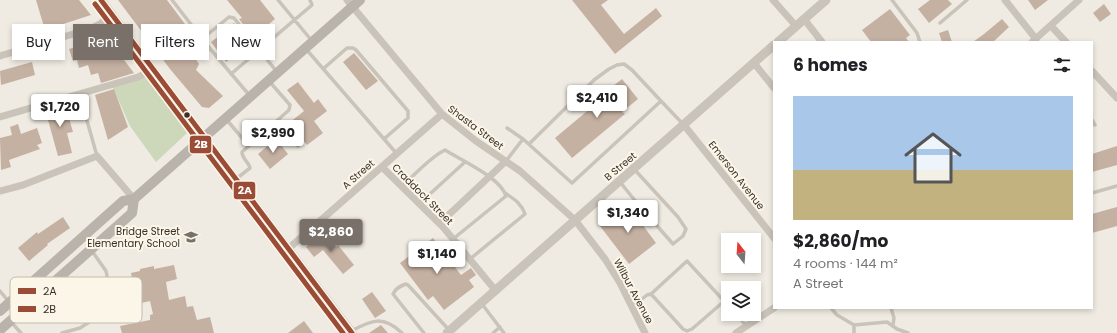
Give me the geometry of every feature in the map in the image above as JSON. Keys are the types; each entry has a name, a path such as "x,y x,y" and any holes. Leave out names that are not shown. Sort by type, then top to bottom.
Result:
{"main road":[{"path":"38,277 123,202 134,199 226,119 309,45 353,2"},
{"path":"60,277 132,213 134,199"},
{"path":"0,311 9,303"},
{"path":"0,330 10,322"}],"street":[{"path":"101,0 351,332"},
{"path":"773,0 796,26"},
{"path":"779,41 826,0"},
{"path":"1005,0 1034,40 1079,0"},
{"name":"Shasta Street","path":"353,2 442,114 476,141 520,171 575,220"},
{"path":"0,56 90,29 100,24 112,14"},
{"path":"804,19 821,41"},
{"path":"1051,26 1065,41"},
{"name":"B Street","path":"448,332 773,46"},
{"path":"754,63 773,87"},
{"path":"0,117 138,77 153,69"},
{"path":"1093,72 1117,98"},
{"name":"A Street","path":"288,249 442,114"},
{"name":"Emerson Avenue","path":"684,125 773,237"},
{"path":"0,190 23,185 97,156 134,199"},
{"path":"440,223 506,161"},
{"name":"Craddock Street","path":"382,167 440,223 496,291"},
{"name":"Wilbur Avenue","path":"575,220 605,259 645,333"},
{"path":"736,333 773,309"}],"lane":[{"path":"172,0 190,24"},
{"path":"278,0 295,20 323,69 397,154"},
{"path":"275,37 312,5 310,0"},
{"path":"892,0 917,32 920,41"},
{"path":"940,23 966,0"},
{"path":"220,24 229,17 234,18 239,24"},
{"path":"209,33 217,27"},
{"path":"209,47 250,97"},
{"path":"323,69 347,48 353,48 361,55 408,111 408,118 384,139"},
{"path":"231,74 248,60"},
{"path":"268,60 278,72"},
{"path":"529,144 594,80 609,68 624,64 632,70 684,125"},
{"path":"236,180 250,168 242,156 242,152 289,110 290,105 269,80"},
{"path":"507,128 529,144 572,183 661,101"},
{"path":"84,110 97,156"},
{"path":"226,119 249,146"},
{"path":"277,121 298,146"},
{"path":"506,161 523,140"},
{"path":"402,186 440,152 445,150 490,176 505,193 523,207 525,214 470,259"},
{"path":"420,204 465,162"},
{"path":"620,181 636,202 673,244 683,236 686,229 678,217 634,169"},
{"path":"1093,193 1117,186"},
{"path":"454,239 506,196 505,193"},
{"path":"90,250 106,271 107,277"},
{"path":"632,307 647,295 651,294 687,261 721,298"},
{"path":"424,333 393,294 400,286 406,284 408,285 448,332"},
{"path":"0,291 9,303"},
{"path":"651,294 683,329 687,331 692,329 721,303"},
{"path":"482,303 504,333"},
{"path":"832,309 837,315 854,325 887,322 893,325 897,331 908,333"},
{"path":"891,309 894,318 893,325"},
{"path":"351,332 367,322 378,321 396,327 402,333"},
{"path":"742,321 747,327"},
{"path":"13,323 21,333"},
{"path":"62,333 80,328 88,323"},
{"path":"854,325 854,333"},
{"path":"493,333 500,327"}],"green space":[{"path":"145,74 187,133 156,162 130,126 112,85"}],"building":[{"path":"36,0 79,0 91,15 63,24 43,24"},
{"path":"118,0 167,0 185,24 141,24 141,31"},
{"path":"227,0 260,0 275,19 269,24 243,24 239,19 242,18"},
{"path":"572,0 608,0 601,5 624,34 656,8 662,16 615,54"},
{"path":"930,0 948,0 952,4 929,23 918,9"},
{"path":"1028,0 1048,0 1035,10"},
{"path":"1104,4 1111,14 1100,22 1093,13"},
{"path":"890,9 910,35 906,38 908,41 870,41 862,30"},
{"path":"1002,19 1009,27 994,41 974,41"},
{"path":"948,30 952,41 942,41 939,33"},
{"path":"217,37 217,50 211,42"},
{"path":"73,48 73,60 77,60 73,61 69,49"},
{"path":"354,53 378,81 366,90 343,62"},
{"path":"77,60 124,60 134,73 101,83 98,73 91,75 88,65 79,68"},
{"path":"163,60 196,60 199,64 196,70 223,96 209,108 202,107"},
{"path":"32,62 35,75 1,85 0,71"},
{"path":"622,79 638,99 622,112 625,114 572,158 555,138 592,107 590,104"},
{"path":"298,82 314,103 318,99 327,111 314,121 323,133 307,145 289,123 304,111 287,90"},
{"path":"114,89 128,127 108,140 95,95"},
{"path":"65,104 73,132 67,133 72,153 58,156 45,109"},
{"path":"18,124 21,134 37,128 42,143 37,145 40,149 9,160 11,167 1,170 0,138 12,135 10,127"},
{"path":"276,139 288,154 270,169 258,154"},
{"path":"1117,146 1117,165 1093,172 1093,154"},
{"path":"628,205 656,243 629,264 600,226"},
{"path":"1117,207 1117,226 1093,233 1093,214"},
{"path":"63,217 70,228 47,244 48,245 29,261 18,248 37,232 38,234"},
{"path":"325,233 336,247 338,245 354,265 343,274 323,250 314,257 306,247"},
{"path":"433,238 461,275 471,268 476,275 469,280 474,287 444,310 433,296 428,300 400,263"},
{"path":"174,265 177,279 166,282 169,300 185,296 187,307 193,306 197,320 210,317 214,333 122,333 120,326 142,323 142,322 150,320 150,315 153,314 150,301 142,303 142,277 132,277 131,273 140,271 140,269 154,266 154,269"},
{"path":"372,292 386,311 375,318 362,299"},
{"path":"304,321 313,333 288,333"},
{"path":"381,325 388,333 369,333"}],"transit line":[{"name":"2A","path":"101,0 352,333"},
{"name":"2B","path":"95,4 343,333"}],"place":[{"name":"Bridge Street Elementary School","path":"191,237"}]}
